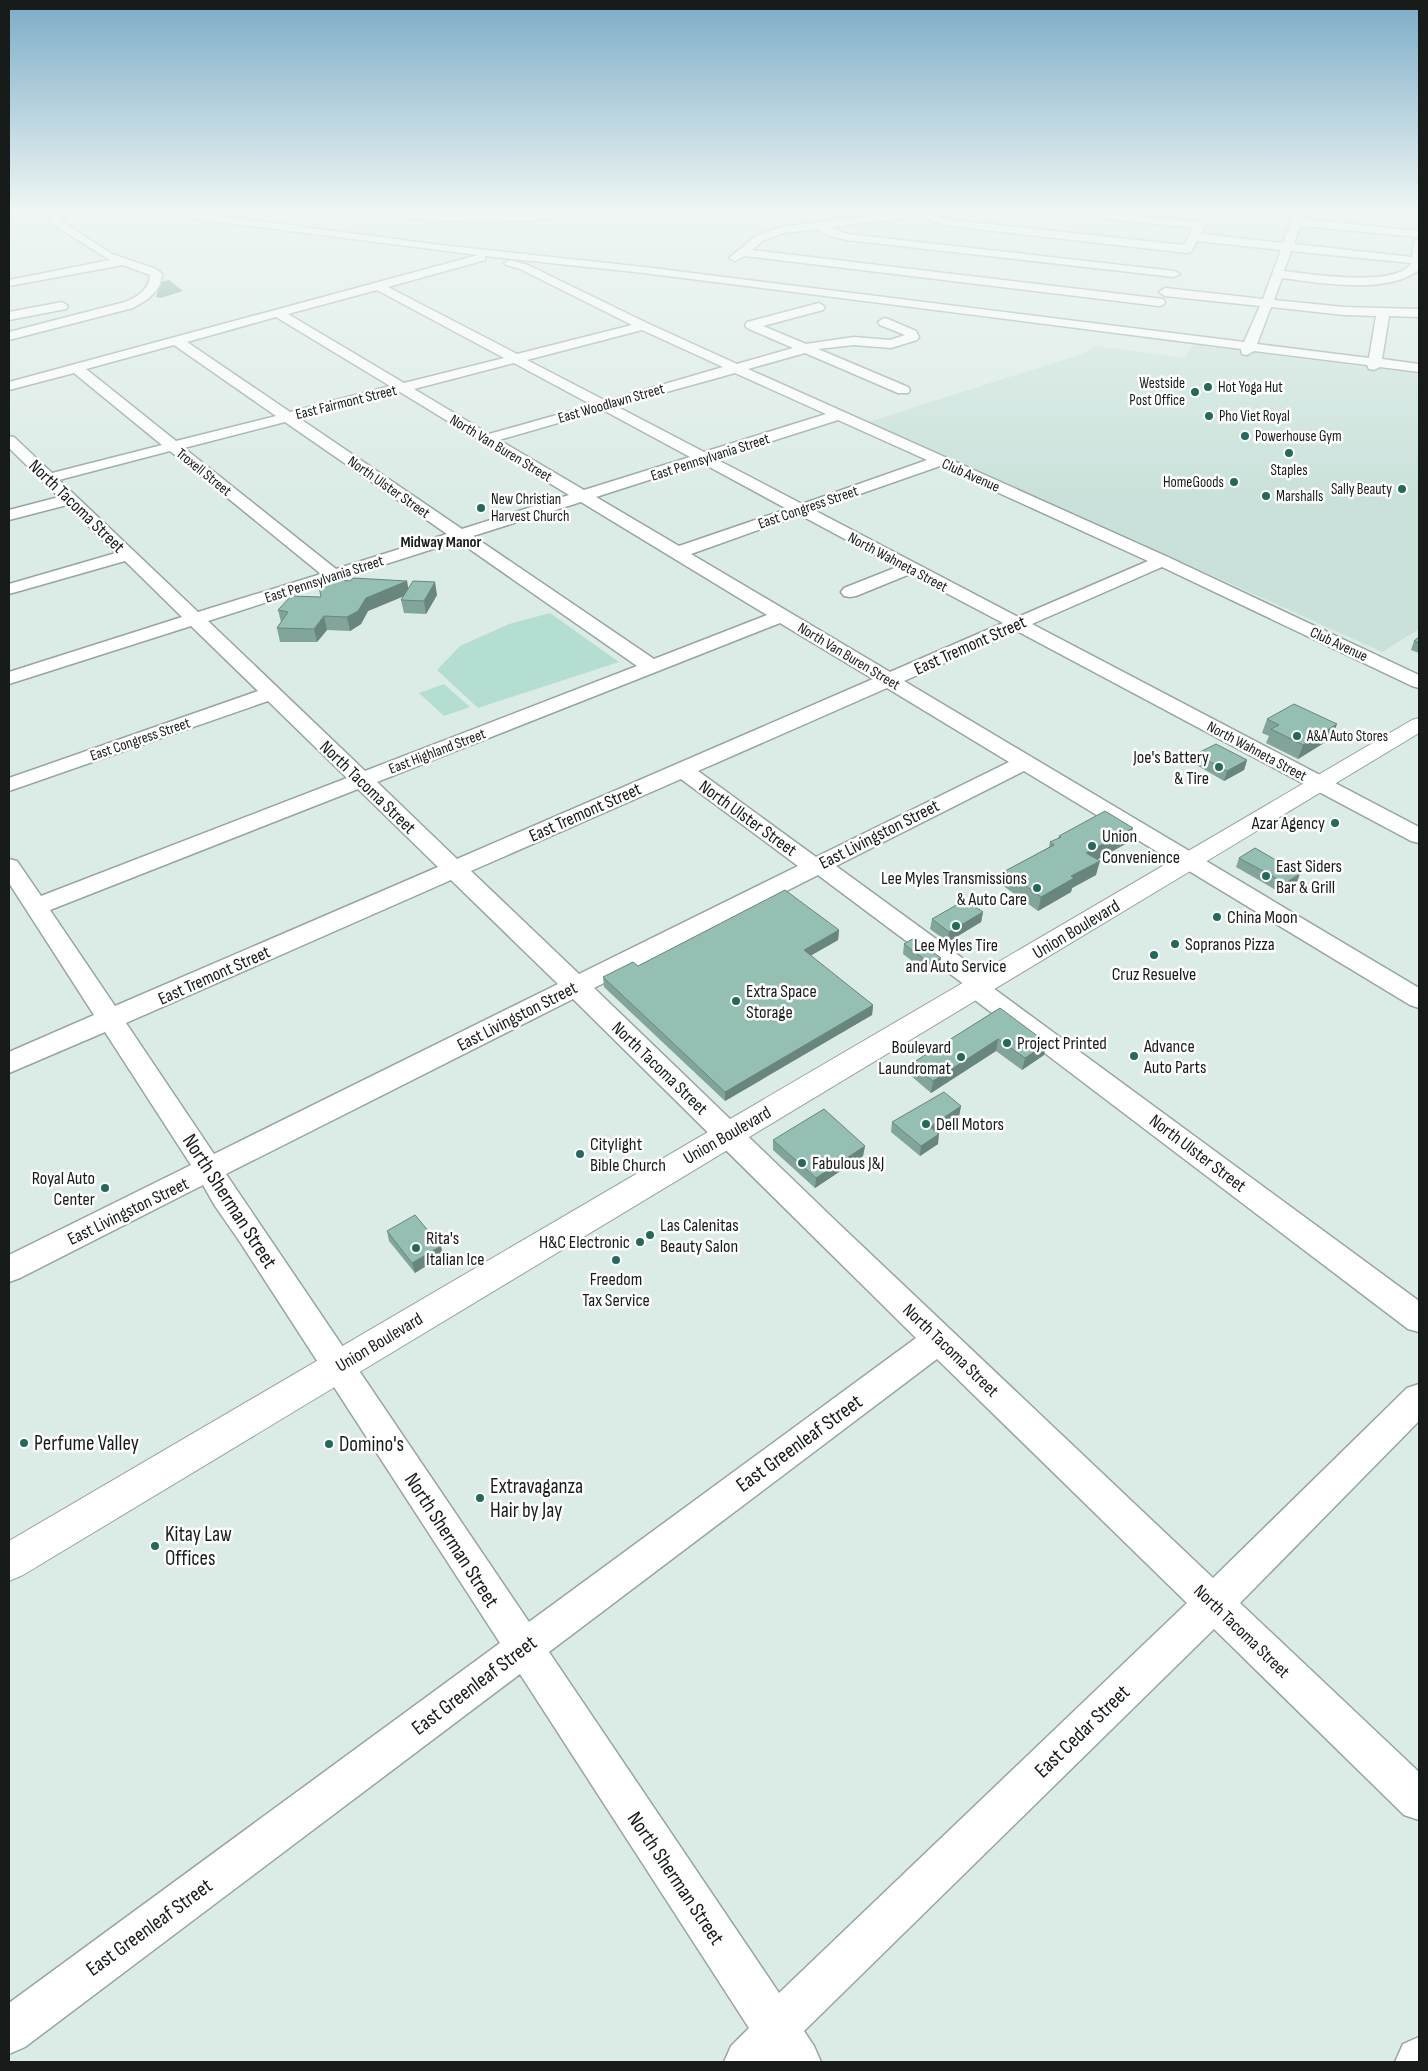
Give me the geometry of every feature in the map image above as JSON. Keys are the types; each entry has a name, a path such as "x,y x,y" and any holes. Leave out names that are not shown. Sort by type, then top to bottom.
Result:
{"main road":[{"name":"Union Boulevard","path":"9,1562 1419,724"}],"street":[{"path":"9,316 51,308"},
{"path":"9,336 119,308"},
{"path":"9,386 298,308"},
{"name":"North Wahneta Street","path":"419,308 1419,836"},
{"name":"Club Avenue","path":"609,308 643,326 1162,561 1419,682"},
{"path":"817,308 751,325 903,390"},
{"path":"942,308 1140,331"},
{"path":"992,308 1248,348 1419,368"},
{"path":"1248,348 1265,308"},
{"path":"1321,308 1383,313 1419,312"},
{"name":"North Van Buren Street","path":"278,313 1419,999"},
{"path":"1374,364 1383,313"},
{"name":"East Woodlawn Street","path":"486,439 827,343 854,341 891,344 913,337 912,334 884,322"},
{"name":"East Fairmont Street","path":"49,478 643,326"},
{"path":"834,330 851,337 854,341"},
{"path":"782,338 800,333"},
{"name":"North Ulster Street","path":"177,341 652,667"},
{"path":"1374,364 1419,372"},
{"name":"Troxell Street","path":"76,368 333,575"},
{"name":"East Pennsylvania Street","path":"9,678 838,415"},
{"name":"North Tacoma Street","path":"12,448 49,478 71,499 1213,1604 1419,1800"},
{"name":"East Congress Street","path":"676,553 939,461"},
{"path":"9,516 71,499"},
{"path":"9,589 128,555"},
{"name":"East Tremont Street","path":"9,1063 1162,561"},
{"path":"850,592 910,568"},
{"name":"East Highland Street","path":"36,907 782,616"},
{"name":"East Congress Street","path":"9,785 270,693"},
{"name":"East Livingston Street","path":"9,1269 1025,762"},
{"name":"North Ulster Street","path":"682,770 816,865 979,986 1419,1319"},
{"name":"North Sherman Street","path":"9,866 209,1170 225,1198 788,2047"},
{"name":"East Greenleaf Street","path":"9,2031 939,1339"},
{"name":"East Cedar Street","path":"747,2062 788,2047 788,2015 1213,1604 1419,1399"}],"shaded area":[{"path":"1194,345 1419,374 1419,629 1382,652 1026,495 868,422 1082,354 1098,346 1184,358"},
{"path":"550,613 619,662 478,708 437,670 460,646 509,624"},
{"path":"444,684 470,707 444,716 419,693"}],"building":[{"path":"353,578 407,581 366,598 358,611 347,617 324,616 314,629 277,628 288,612 278,610 291,596 321,597 319,586 340,580 350,581"},
{"path":"413,581 435,582 424,601 401,600"},
{"path":"1294,704 1337,724 1303,745 1271,729 1279,725 1267,719"},
{"path":"1216,744 1247,760 1227,771 1196,754"},
{"path":"1105,811 1133,828 1086,853 1100,861 1071,876 1074,878 1041,897 1005,871 1054,845 1050,842"},
{"path":"1255,848 1300,874 1285,883 1239,858"},
{"name":"Extra Space Storage","path":"785,890 839,930 804,950 873,1005 725,1092 603,977 633,962 638,966"},
{"path":"965,900 983,912 949,932 932,919"},
{"path":"914,938 941,958 931,964 904,944"},
{"path":"1000,1008 1047,1043 1025,1058 998,1039 933,1081 911,1064"},
{"name":"Dell Motors","path":"944,1092 961,1106 930,1127 939,1134 921,1146 892,1122"},
{"path":"824,1109 865,1146 816,1178 773,1140"},
{"name":"Rita's Italian Ice","path":"415,1215 441,1246 412,1263 387,1231"}],"place":[{"name":"Hot Yoga Hut","path":"1208,387"},
{"name":"Westside Post Office","path":"1195,392"},
{"name":"Pho Viet Royal","path":"1209,416"},
{"name":"Powerhouse Gym","path":"1245,436"},
{"name":"Staples","path":"1289,453"},
{"name":"HomeGoods","path":"1234,482"},
{"name":"Sally Beauty","path":"1402,489"},
{"name":"Marshalls","path":"1266,496"},
{"name":"New Christian Harvest Church","path":"481,508"},
{"name":"A&A Auto Stores","path":"1297,736"},
{"name":"Joe's Battery & Tire","path":"1219,767"},
{"name":"Azar Agency","path":"1335,823"},
{"name":"Union Convenience","path":"1092,846"},
{"name":"East Siders Bar & Grill","path":"1266,876"},
{"name":"Lee Myles Transmissions & Auto Care","path":"1037,888"},
{"name":"China Moon","path":"1217,917"},
{"name":"Lee Myles Tire and Auto Service","path":"956,926"},
{"name":"Sopranos Pizza","path":"1175,944"},
{"name":"Cruz Resuelve","path":"1154,955"},
{"name":"Extra Space Storage","path":"736,1001"},
{"name":"Project Printed","path":"1007,1043"},
{"name":"Advance Auto Parts","path":"1134,1056"},
{"name":"Boulevard Laundromat","path":"961,1057"},
{"name":"Dell Motors","path":"926,1124"},
{"name":"Citylight Bible Church","path":"580,1154"},
{"name":"Fabulous J&J","path":"802,1163"},
{"name":"Royal Auto Center","path":"105,1188"},
{"name":"Las Calenitas Beauty Salon","path":"650,1235"},
{"name":"H&C Electronic","path":"640,1242"},
{"name":"Rita's Italian Ice","path":"416,1248"},
{"name":"Freedom Tax Service","path":"616,1260"},
{"name":"Perfume Valley","path":"24,1443"},
{"name":"Domino's","path":"329,1444"},
{"name":"Extravaganza Hair by Jay","path":"480,1498"},
{"name":"Kitay Law Offices","path":"155,1546"}],"district":[{"name":"Midway Manor","path":"441,541"}]}
